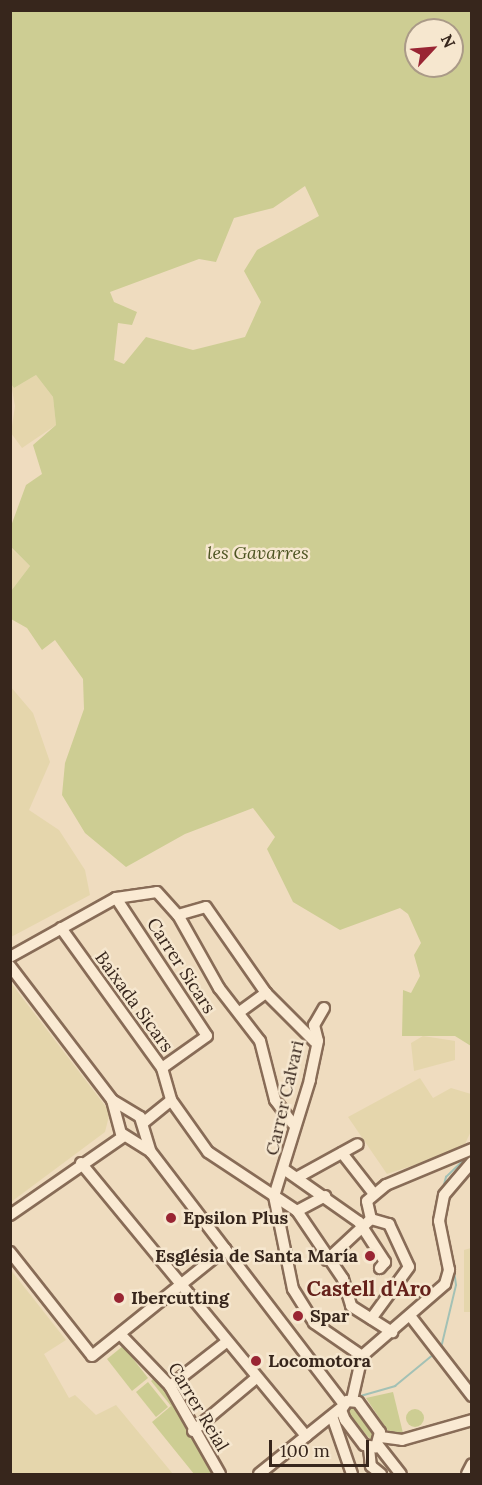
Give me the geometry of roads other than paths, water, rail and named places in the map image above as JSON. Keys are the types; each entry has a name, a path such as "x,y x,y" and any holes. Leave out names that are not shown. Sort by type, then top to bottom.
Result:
{"street":[{"path":"10,957 116,898 157,892 178,915 219,988 241,1011 263,1049 275,1100 293,1124"},
{"name":"Carrer Sicars","path":"116,898 207,1036 162,1068"},
{"path":"178,915 206,907 266,993 317,1046"},
{"name":"Baixada Sicars","path":"61,928 162,1068 171,1100 219,1163 275,1190"},
{"path":"10,966 225,1249 401,1474"},
{"path":"241,1011 266,993"},
{"name":"Carrer Calvari","path":"275,1190 285,1170 293,1124 317,1046 314,1024 324,1008"},
{"path":"10,1215 131,1126 171,1100"},
{"path":"298,1177 358,1144"},
{"path":"371,1219 366,1207 374,1194 386,1185 471,1148"},
{"path":"342,1153 374,1194"},
{"path":"345,1420 345,1404 363,1356 411,1317 445,1284 449,1270 439,1221 444,1195 471,1162"},
{"path":"81,1163 225,1343 306,1436"},
{"path":"285,1170 325,1196 361,1228 385,1262 381,1268"},
{"path":"275,1190 297,1211 327,1260 343,1279 351,1306 392,1332"},
{"path":"275,1190 293,1289 314,1323 363,1356"},
{"path":"297,1211 325,1196"},
{"path":"327,1260 371,1219"},
{"path":"371,1219 389,1224 409,1267 371,1320"},
{"path":"10,1252 92,1356 225,1249"},
{"path":"411,1317 471,1396"},
{"name":"Carrer Reial","path":"120,1334 170,1386 193,1431 220,1474"},
{"path":"170,1386 225,1343"},
{"path":"193,1431 255,1379"},
{"path":"260,1474 329,1420 345,1404"},
{"path":"329,1420 345,1420 376,1443 402,1440 471,1420"},
{"path":"329,1420 354,1474 371,1466"},
{"path":"371,1466 376,1443"},
{"path":"466,1474 471,1464"},
{"path":"371,1466 381,1474"}],"waterway":[{"path":"434,1221 446,1177 467,1157"},
{"path":"441,1348 456,1285 452,1258"},
{"path":"357,1397 395,1386 434,1354"}],"place":[{"name":"Epsilon Plus","path":"171,1218"},
{"name":"Església de Santa María","path":"370,1256"},
{"name":"Ibercutting","path":"119,1298"},
{"name":"Spar","path":"298,1316"},
{"name":"Locomotora","path":"256,1361"}],"district":[{"name":"Castell d'Aro","path":"369,1289"}],"park label":[{"name":"les Gavarres","path":"258,553"}]}
